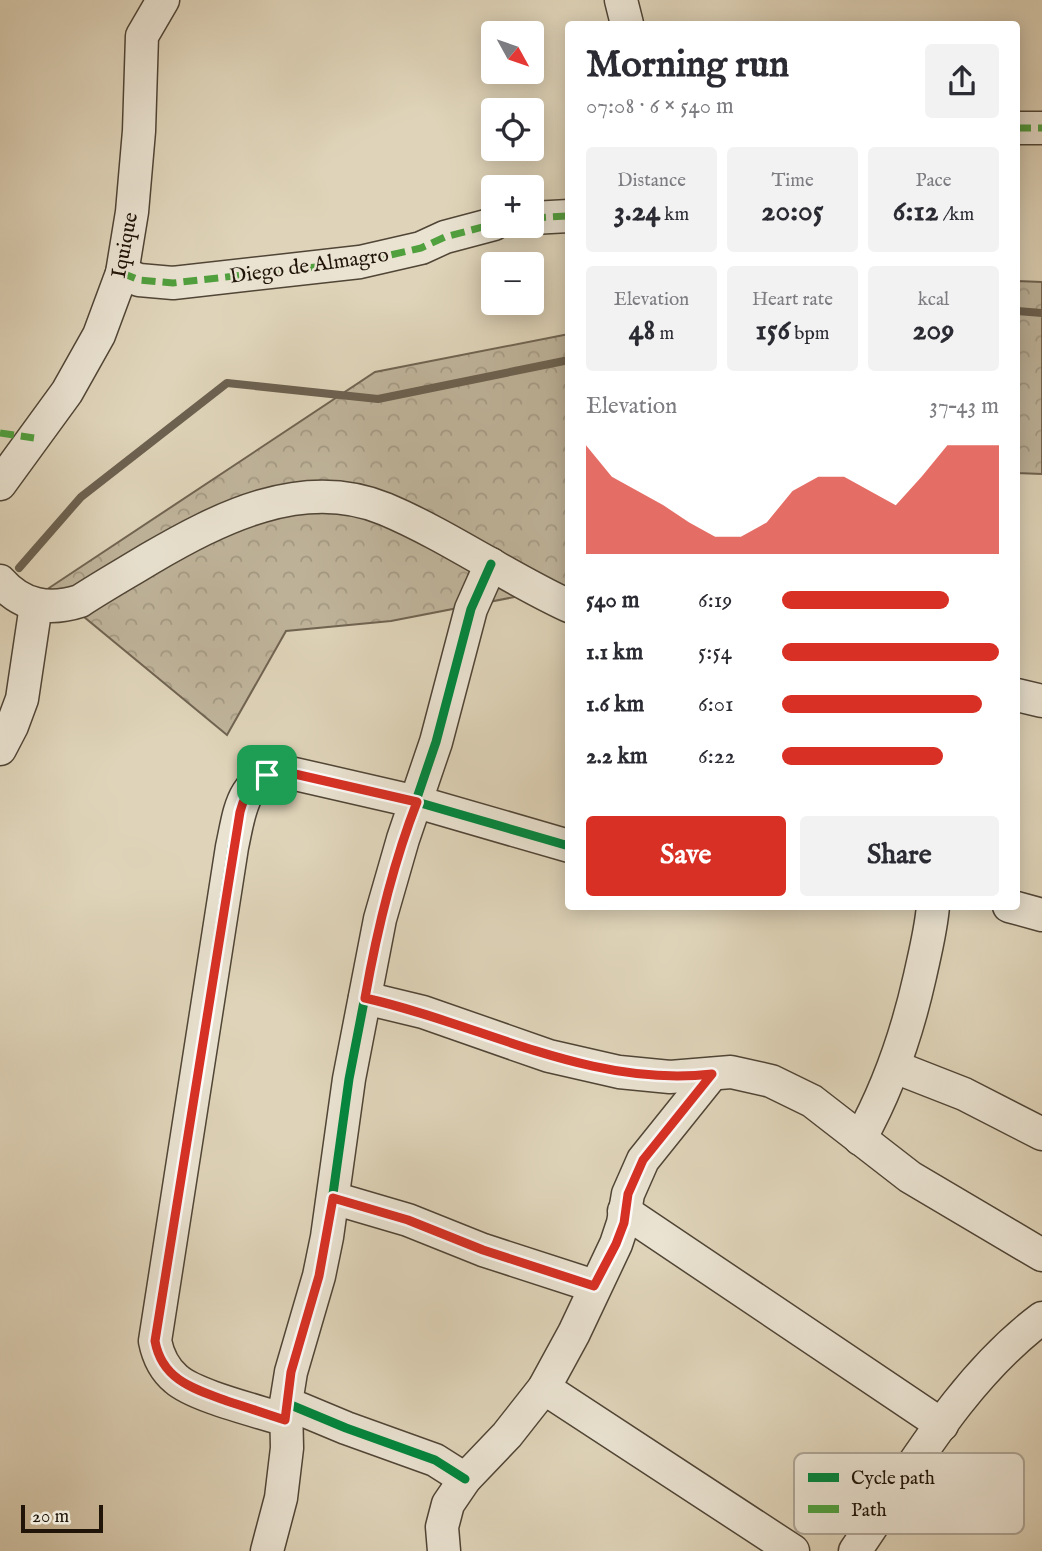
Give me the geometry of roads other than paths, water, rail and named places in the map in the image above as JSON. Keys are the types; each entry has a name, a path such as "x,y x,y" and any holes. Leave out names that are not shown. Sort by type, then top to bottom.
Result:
{"street":[{"name":"Iquique","path":"6,476 67,392 99,335 122,274 132,212 138,145 142,36 163,0"},
{"path":"621,0 626,21"},
{"path":"1020,128 1042,128"},
{"path":"544,217 565,216"},
{"name":"Diego de Almagro","path":"122,274 139,280 173,283 360,262 421,248 445,237 481,227"},
{"path":"0,581 21,599 36,605 52,607 80,601 206,527 270,503 315,497 349,500 382,508 444,537 538,592 565,604"},
{"path":"267,1551 281,1498 287,1448 285,1412 291,1372 319,1276 349,1079 380,919 391,877 436,742 471,609 491,564"},
{"path":"0,749 22,699 36,605"},
{"path":"1020,696 1042,701"},
{"path":"464,1479 435,1460 346,1428 184,1385 166,1370 155,1341 240,812 243,799 258,780 267,775 286,772 417,802 565,845"},
{"path":"1020,909 1042,915"},
{"path":"860,1139 882,1099 895,1067 914,1001 932,910"},
{"path":"365,998 423,1012 549,1056 593,1067 644,1076 670,1077 731,1072 751,1075 790,1088 910,1177 1042,1255"},
{"path":"895,1067 964,1094 1042,1134"},
{"path":"444,1551 444,1515 447,1504 464,1479 507,1435 544,1388 574,1333 616,1244 624,1223 624,1211 631,1185 643,1160 712,1074"},
{"path":"333,1198 408,1220 483,1250 594,1286"},
{"path":"624,1211 942,1425"},
{"path":"923,1453 987,1367 1004,1349 1042,1318"},
{"path":"544,1388 793,1551"},
{"path":"855,1551 867,1534"}],"waterway":[{"path":"1020,311 1042,313"},
{"path":"19,568 81,497 227,383 378,399 565,361"}]}
